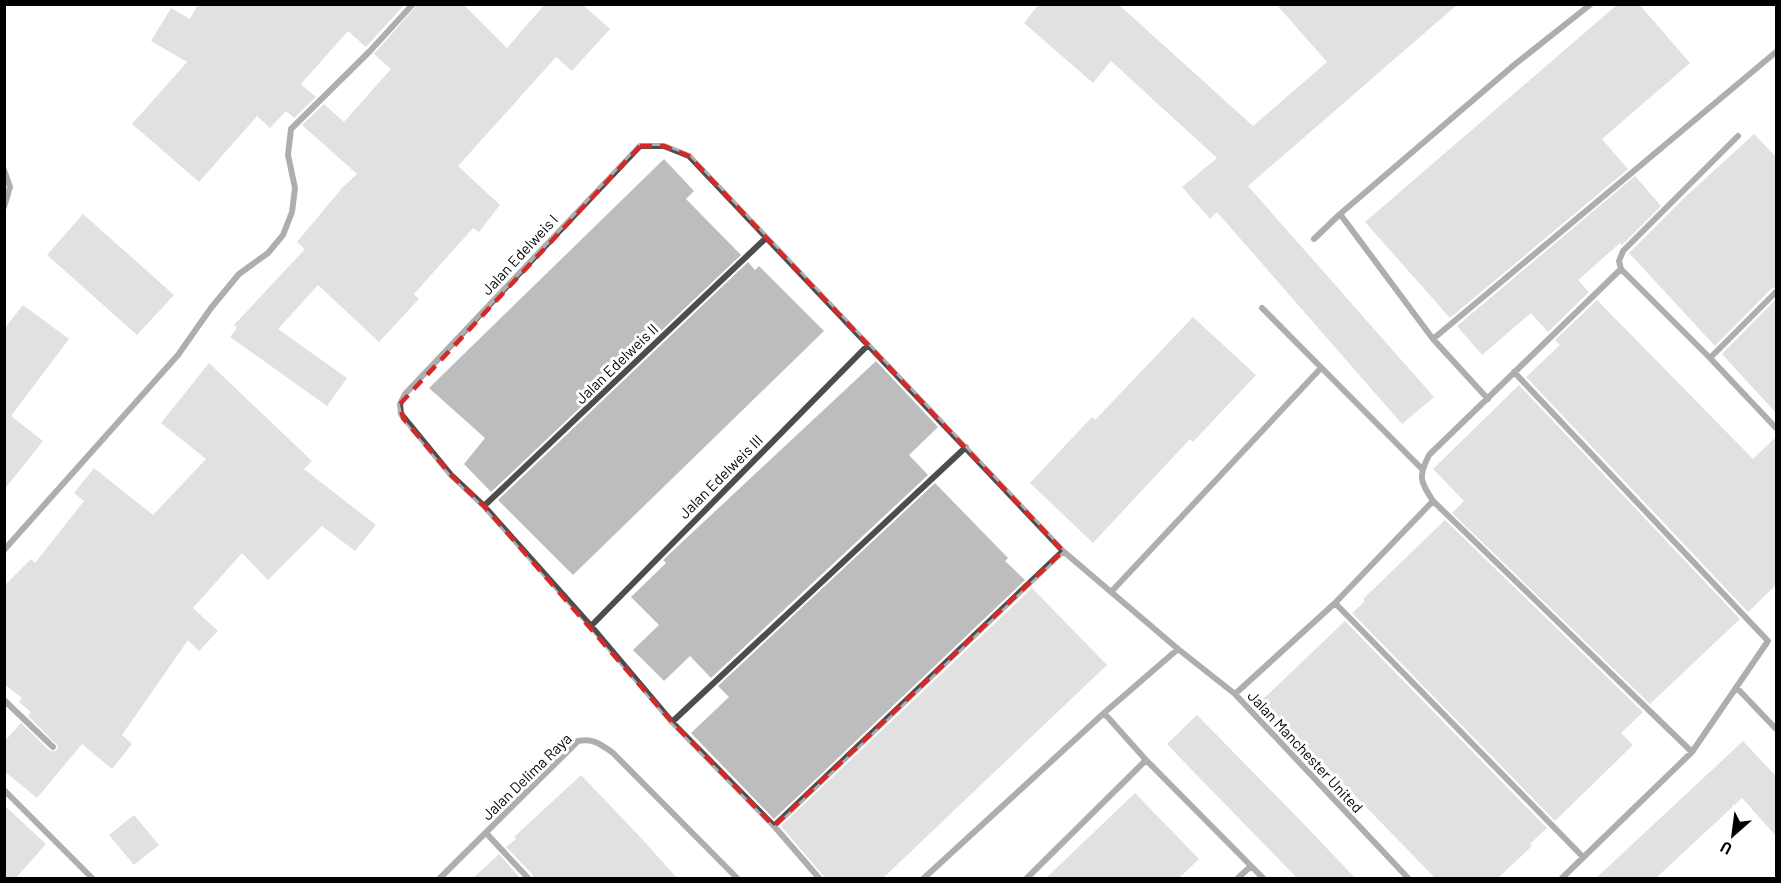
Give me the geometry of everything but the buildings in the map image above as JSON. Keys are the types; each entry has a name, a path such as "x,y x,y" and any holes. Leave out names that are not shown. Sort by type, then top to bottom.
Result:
{"street":[{"path":"4,550 178,355 211,308 239,274 268,253 283,235 292,212 295,188 288,155 291,129 370,51 412,4"},
{"path":"1314,239 1514,65 1592,4"},
{"path":"1433,339 1776,52"},
{"path":"1738,136 1623,251 1619,261 1621,269 1776,428"},
{"name":"Jalan Manchester United","path":"640,146 664,146 689,156 1063,551 1178,649 1235,694 1408,879"},
{"name":"Jalan Edelweis I","path":"640,146 401,399 401,414 451,475 484,506 591,626 672,722 774,826 819,879"},
{"path":"4,171 10,187 4,207"},
{"path":"1340,214 1433,339 1488,399"},
{"name":"Jalan Edelweis II","path":"484,506 766,238"},
{"path":"1621,269 1435,449 1423,470 1421,483 1433,501 1692,752"},
{"path":"1710,358 1776,292"},
{"path":"1262,308 1423,470"},
{"name":"Jalan Edelweis III","path":"591,626 868,345"},
{"path":"1112,591 1321,368"},
{"path":"1514,372 1768,641 1692,752 1562,879"},
{"path":"672,722 966,447"},
{"path":"1235,694 1335,603 1433,501"},
{"path":"774,826 1063,551"},
{"path":"1335,603 1582,857"},
{"path":"924,879 1104,713 1178,649"},
{"path":"1737,688 1776,729"},
{"path":"4,700 53,747"},
{"path":"1104,713 1146,760 1263,879"},
{"name":"Jalan Delima Raya","path":"440,879 578,741 587,739 597,742 612,752 737,879"},
{"path":"1027,879 1146,760"},
{"path":"4,790 92,879"},
{"path":"486,833 528,879"},
{"path":"1238,879 1251,866"}],"highlighted area":[{"path":"640,146 664,146 689,156 1063,551 774,826 672,722 484,506 451,475 403,418 400,404"}]}
